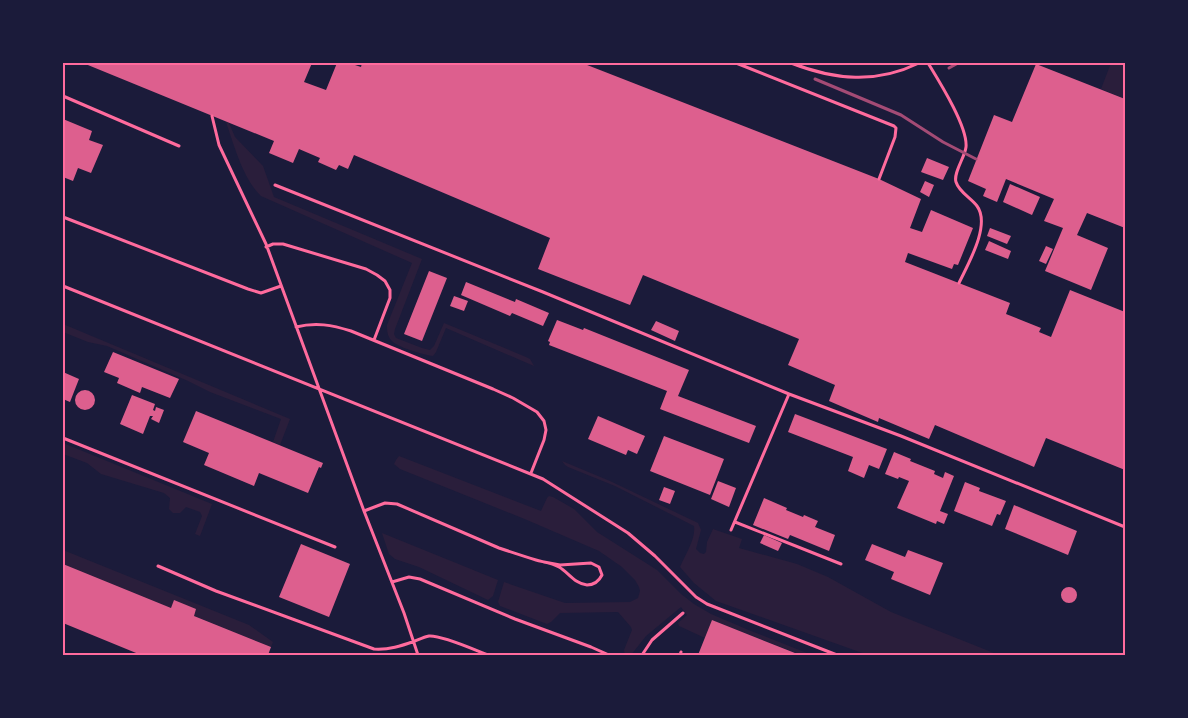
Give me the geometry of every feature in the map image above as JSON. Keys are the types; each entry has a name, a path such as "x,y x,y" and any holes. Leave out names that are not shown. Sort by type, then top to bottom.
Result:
{"lane":[{"path":"736,63 894,126 895,136 879,179"},
{"path":"791,63 834,76 860,78 888,74 920,63"},
{"path":"928,63 964,133 965,148 956,174 956,183 976,204 982,217 981,231 959,283"},
{"path":"63,96 179,146"},
{"path":"212,116 219,145 267,247 418,655"},
{"path":"275,184 789,394 901,436 1125,527"},
{"path":"63,217 248,289 261,292 281,286"},
{"path":"267,247 273,244 283,244 366,269 382,278 389,287 390,294 374,340"},
{"path":"63,286 531,473 628,533 706,604 837,655"},
{"path":"296,327 311,324 333,326 374,340 513,398 537,412 544,421 546,430 531,473"},
{"path":"732,530 789,394"},
{"path":"63,438 335,547"},
{"path":"364,511 385,503 398,504 499,548 544,562 557,566 584,584 594,584 602,575 599,567 591,563 560,565 544,562"},
{"path":"735,522 841,564"},
{"path":"158,566 216,591 363,646 385,650 394,649 427,637 438,637 488,655"},
{"path":"392,582 405,578 420,579 515,620 609,655"},
{"path":"642,655 652,640 683,612"}],"shaded area":[{"path":"1111,63 1125,63 1125,99 1101,89"},
{"path":"226,122 229,123 235,137 263,166 274,197 422,259 395,329 396,338 430,350 444,323 526,357 534,366 446,328 433,356 394,343 387,331 387,325 412,263 261,196 244,171"},
{"path":"63,324 290,419 280,445 273,442 281,419 210,392 107,346 88,342 63,332"},
{"path":"63,443 212,504 200,536 195,534 202,516 200,512 186,507 180,513 173,513 169,509 170,498 164,493 101,474 87,463 63,454"},
{"path":"399,456 541,511 547,498 553,497 574,509 597,532 657,570 694,604 711,614 812,655 801,655 712,620 705,638 679,626 678,623 687,615 681,607 646,636 631,655 625,655 624,650 632,630 618,612 560,613 547,624 500,606 498,602 504,582 565,603 630,602 638,598 640,591 635,580 622,567 599,551 400,469 394,464"},
{"path":"562,461 698,523 701,530 696,549 700,553 706,552 707,542 713,529 742,539 739,548 797,564 828,577 891,612 999,655 868,655 716,601 694,583 680,567 692,542 694,526 615,486 568,467"},
{"path":"382,533 498,580 493,596 488,600 419,567 395,559 389,554"},
{"path":"63,550 249,625 273,642 271,647 194,616 174,601 171,608 63,564"}],"building":[{"path":"83,63 312,63 304,82 326,90 337,63 349,63 361,67 362,63 582,63 879,179 921,199 910,228 922,232 931,210 973,228 958,265 954,264 952,269 908,253 905,262 1010,303 1006,314 1041,328 1039,332 1051,337 1070,290 1125,312 1125,470 1046,438 1034,467 935,425 929,439 879,418 878,422 829,401 835,385 788,365 799,339 643,275 630,305 538,269 550,238 354,155 348,169 339,165 336,170 318,162 320,158 299,149 293,163 269,153 274,141"},
{"path":"1036,64 1125,99 1125,228 1087,213 1077,235 1108,248 1091,290 1045,271 1063,228 1044,221 1054,199 1006,179 997,202 983,196 986,189 968,181 994,115 1012,122"},
{"path":"63,119 92,131 89,140 103,145 91,173 78,168 73,181 63,177"},
{"path":"927,158 949,167 943,180 921,172"},
{"path":"925,181 934,185 929,197 920,192"},
{"path":"1010,184 1040,197 1032,215 1003,202"},
{"path":"990,228 1011,236 1007,244 987,236"},
{"path":"989,241 1011,251 1008,259 985,250"},
{"path":"1046,246 1053,249 1046,264 1039,261"},
{"path":"429,271 447,278 422,341 404,334"},
{"path":"466,282 549,313 543,326 512,313 510,316 461,295"},
{"path":"454,296 468,301 464,311 450,306"},
{"path":"557,320 583,330 584,328 689,370 678,396 756,426 749,443 660,409 667,391 549,345 548,341"},
{"path":"656,321 679,331 675,341 651,330"},
{"path":"113,352 179,379 170,398 142,387 140,393 117,383 119,378 104,372"},
{"path":"63,372 79,379 70,402 63,399"},
{"path":"85,390 92,393 95,400 92,407 85,410 78,407 75,400 78,393"},
{"path":"132,395 155,404 153,410 155,411 156,407 164,410 159,423 151,419 153,416 150,416 143,434 120,424"},
{"path":"196,411 323,463 308,493 259,473 254,486 204,465 209,453 183,442"},
{"path":"795,414 887,449 879,469 869,465 864,478 848,471 853,457 788,432"},
{"path":"598,416 645,436 637,454 628,450 626,455 588,439"},
{"path":"664,436 724,459 710,495 650,471"},
{"path":"894,452 935,471 934,474 943,478 945,472 954,476 940,511 948,514 944,524 937,521 936,524 897,508 909,481 885,474"},
{"path":"718,481 736,488 729,507 711,499"},
{"path":"965,482 980,488 979,491 1006,501 992,526 954,511"},
{"path":"664,487 675,491 670,504 659,500"},
{"path":"764,498 787,508 786,510 818,521 815,527 835,535 829,551 790,535 788,539 753,525"},
{"path":"1014,505 1077,531 1068,555 1005,529"},
{"path":"764,535 782,543 778,551 760,543"},
{"path":"301,544 350,564 329,617 279,597"},
{"path":"872,544 905,557 908,550 943,563 930,595 891,579 894,572 865,560"},
{"path":"63,564 171,608 174,600 196,609 194,616 271,647 268,655 141,655 63,623"},
{"path":"1069,587 1077,595 1069,603 1061,595"},
{"path":"712,620 800,655 698,655"}],"railway":[{"path":"949,68 958,63"},
{"path":"815,79 901,115 943,142 976,159"}]}
